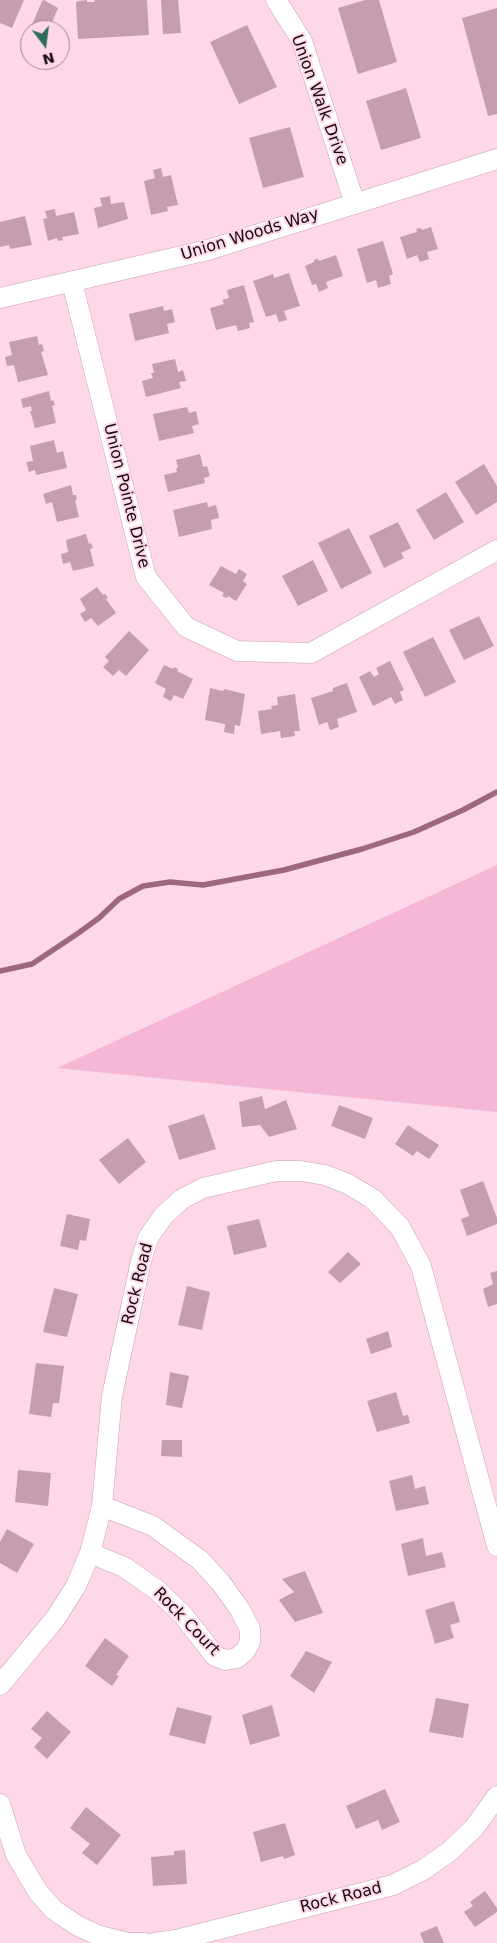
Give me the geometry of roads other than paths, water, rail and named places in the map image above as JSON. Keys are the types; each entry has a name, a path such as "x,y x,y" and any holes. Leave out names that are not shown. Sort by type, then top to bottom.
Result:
{"street":[{"name":"Union Walk Drive","path":"276,0 302,41 355,204"},
{"name":"Union Woods Way","path":"0,298 208,250 497,159"},
{"name":"Union Pointe Drive","path":"72,282 146,577 186,627 237,651 311,653 497,550"},
{"name":"Rock Road","path":"0,1685 55,1619 76,1586 90,1553 102,1506 112,1396 141,1261 148,1238 164,1215 182,1200 203,1188 276,1171 301,1171 325,1176 348,1184 373,1199 400,1227 421,1266 497,1546"},
{"name":"Rock Court","path":"90,1553 124,1568 157,1590 183,1615 215,1656 225,1660 237,1658 245,1651 250,1642 250,1629 239,1608 221,1583 200,1560 152,1526 102,1506"},
{"name":"Rock Road","path":"154,1943 176,1940 393,1885 423,1870 450,1851 474,1828 497,1796"},
{"path":"0,1804 16,1855 38,1892 54,1910 78,1926 100,1936 128,1942 145,1943"}],"waterway":[{"path":"0,971 32,964 99,918 119,899 143,886 170,882 203,885 284,870 362,849 414,832 497,792"}]}
